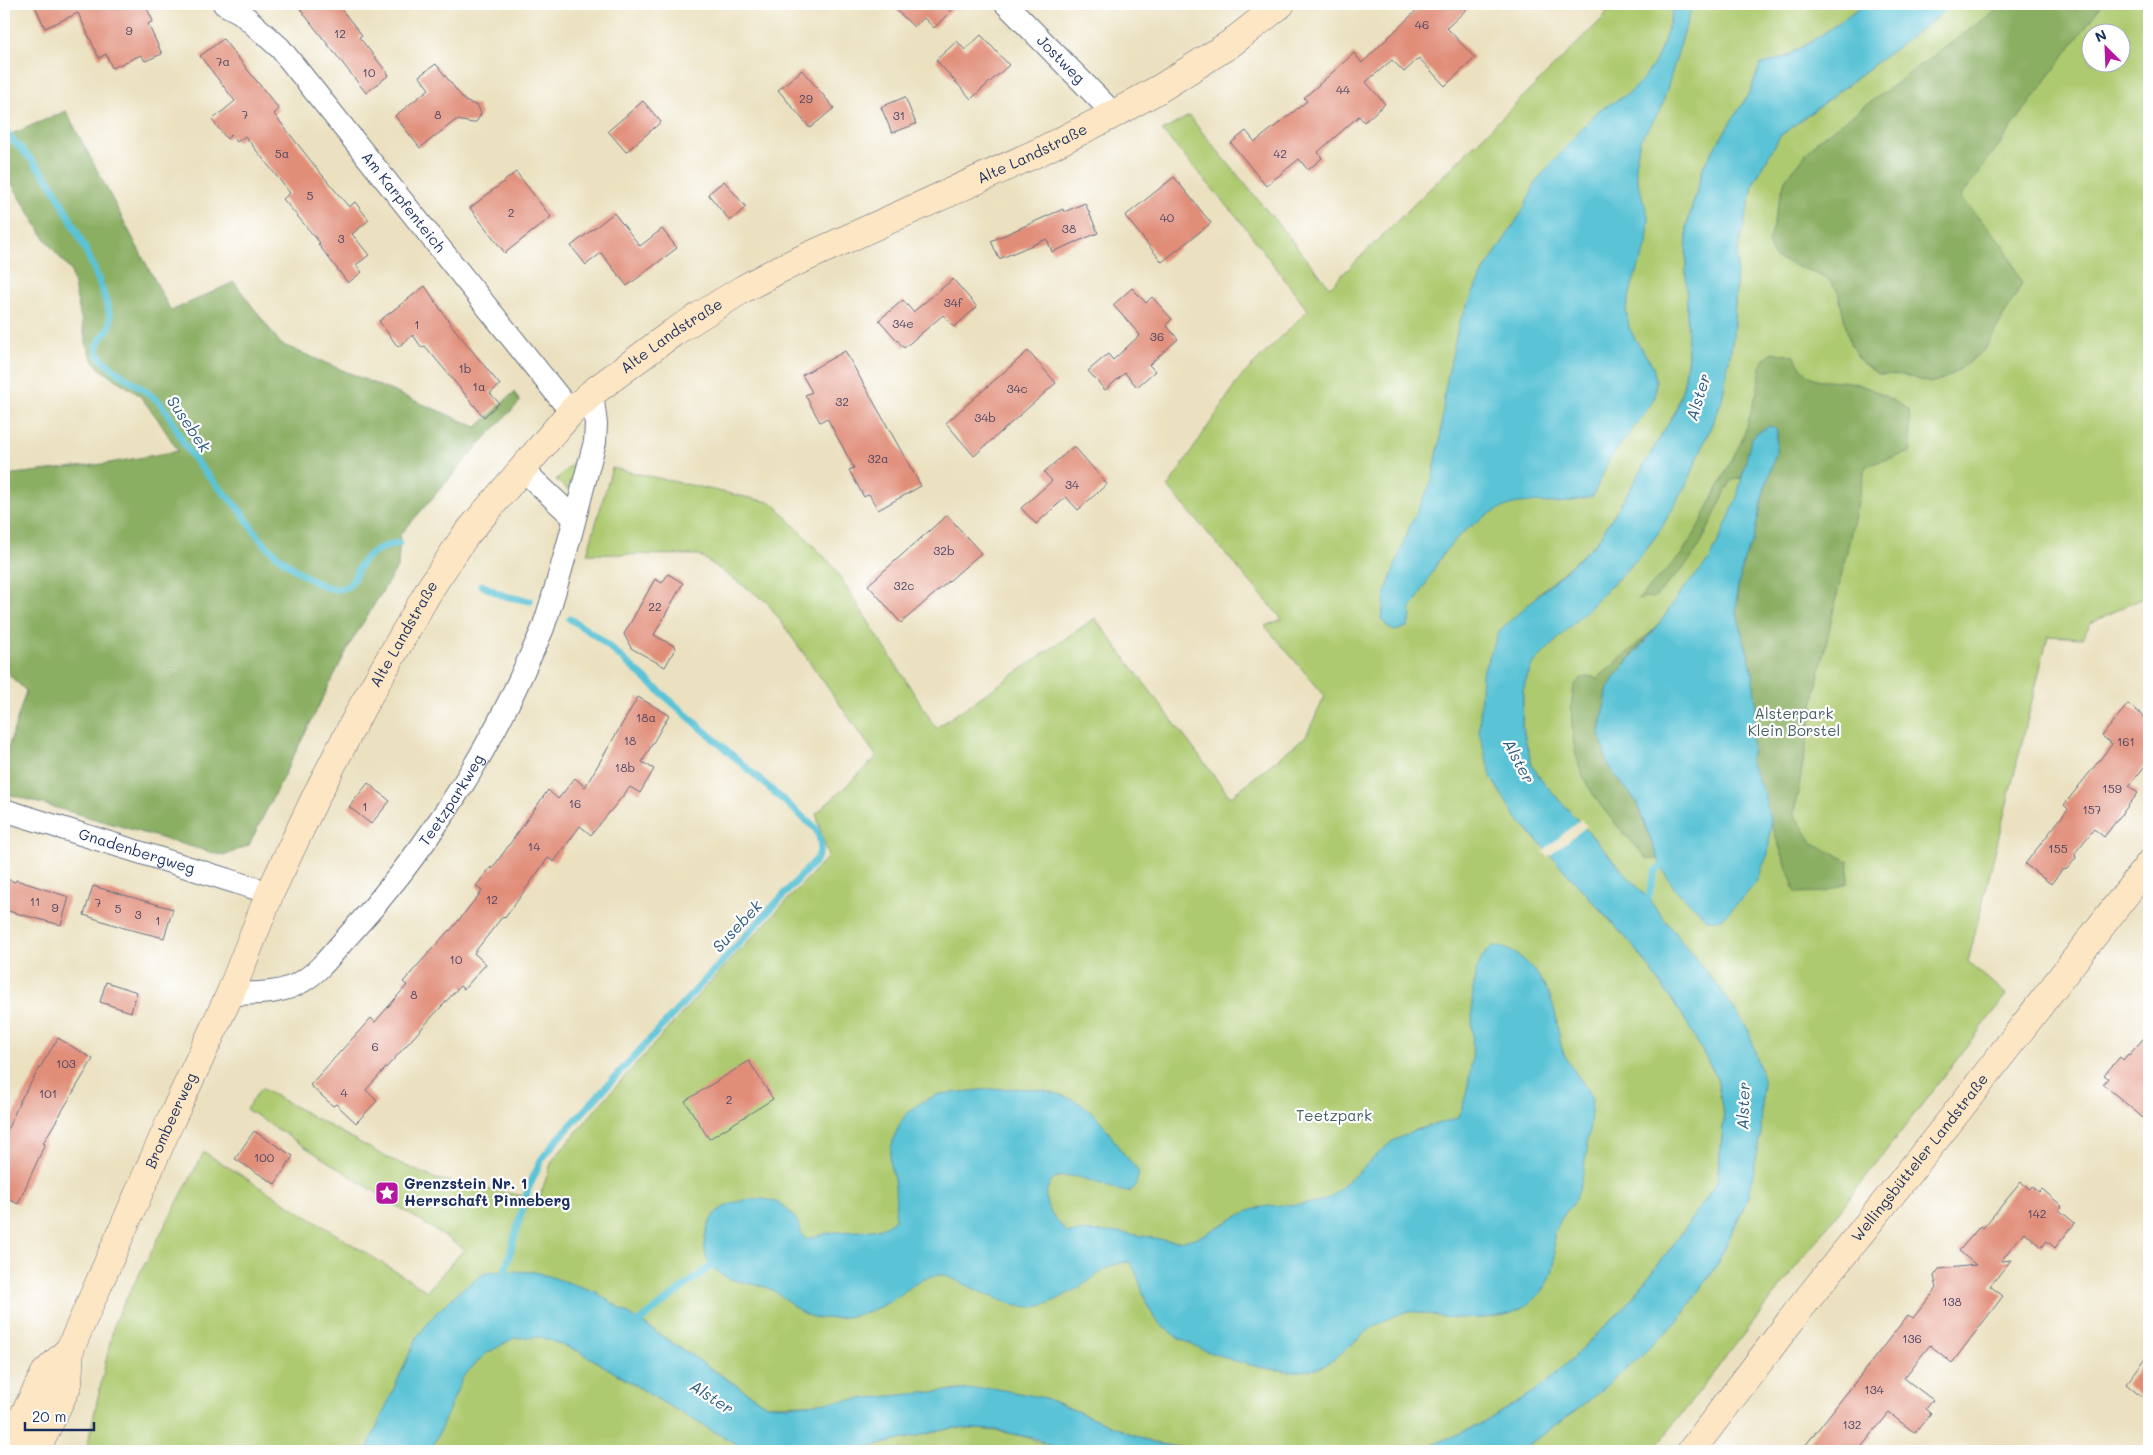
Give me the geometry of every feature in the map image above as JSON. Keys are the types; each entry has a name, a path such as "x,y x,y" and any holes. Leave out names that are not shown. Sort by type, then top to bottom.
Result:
{"main road":[{"name":"Alte Landstraße","path":"270,894 317,794 361,709 431,587 466,536 571,412 592,393 674,332 778,270 1039,152 1114,114 1159,89 1222,49 1281,4"},
{"name":"Wellingsbütteler Landstraße","path":"1691,1451 1798,1311 1950,1121 2149,864"},
{"name":"Brombeerweg","path":"36,1451 68,1384 70,1348 193,1072 230,994 270,894"},
{"name":"Brombeerweg","path":"6,1451 45,1373 70,1348"}],"street":[{"name":"Am Karpfenteich","path":"224,4 241,13 280,48 571,412"},
{"name":"Jostweg","path":"1006,4 1114,114"},
{"name":"Teetzparkweg","path":"230,994 265,993 286,988 302,982 314,973 366,917 402,872 481,756 514,693 543,628 595,442 596,424 592,393"},
{"path":"522,469 574,518"},
{"name":"Gnadenbergweg","path":"4,810 270,894"}],"green space":[{"name":"Teetzpark","path":"1612,4 1866,4 1785,57 1760,65 1751,90 1704,165 1687,225 1688,356 1684,383 1676,410 1596,543 1536,596 1492,779 1515,816 1636,949 1683,1016 1717,1078 1724,1118 1717,1182 1674,1244 1626,1306 1544,1385 1480,1425 1417,1451 1202,1451 1153,1443 1045,1398 766,1405 594,1291 541,1337 581,1352 664,1403 740,1446 756,1451 86,1451 115,1320 204,1152 427,1291 464,1249 246,1109 261,1088 388,1158 436,1179 539,1199 552,1161 601,1103 712,980 828,857 816,814 877,757 767,602 699,555 587,554 612,468 773,503 833,566 936,728 1095,618 1230,797 1306,736 1325,696 1265,626 1282,619 1168,487 1240,378 1308,310 1238,218 1162,131 1189,116 1330,287 1604,17"},
{"name":"Alsterpark Klein Borstel","path":"1954,4 2149,4 2149,594 2091,623 2082,638 2048,636 1968,962 2007,995 1653,1451 1520,1451 1586,1403 1679,1320 1715,1268 1749,1196 1749,1031 1724,994 1648,899 1545,784 1532,766 1522,726 1523,691 1532,665 1643,553 1659,532 1688,481 1722,400 1733,337 1738,250 1754,182 1780,136"},
{"path":"2005,4 2102,4 2089,22 2080,22 2080,34 1960,198 2004,245 2022,284 1985,349 1944,379 1930,383 1903,375 1878,374 1862,363 1850,344 1838,292 1826,277 1775,258 1768,244 1785,180 1818,140"},
{"path":"66,111 171,311 234,282 281,344 477,427 514,392 520,402 485,438 400,535 398,566 350,644 249,845 224,856 4,793 4,761 26,691 4,670 4,475 103,464 178,451 157,418 139,395 100,369 93,360 87,347 71,271 45,239 4,171 4,137"},
{"path":"1772,352 1794,356 1808,375 1815,378 1857,384 1877,392 1909,410 1911,452 1866,466 1817,684 1794,814 1813,844 1849,861 1848,883 1824,892 1796,893 1768,815 1764,794 1750,762 1756,702 1751,665 1736,611 1739,577 1744,559 1753,541 1763,494 1776,453 1777,432 1770,426 1756,436 1752,442 1741,478 1732,480 1691,559 1654,598 1638,599 1680,556 1695,533 1743,438 1757,392 1762,362"},
{"path":"579,457 568,490 556,480"},
{"path":"1657,627 1634,652 1608,688 1600,734 1615,775 1636,801 1658,859 1647,859 1603,809 1585,780 1576,756 1572,730 1572,704 1574,687 1579,680 1585,677 1598,678"},
{"path":"952,1428 1020,1435 1059,1451 851,1451"}],"water":[{"path":"1686,4 1691,9 1661,109 1640,140 1635,165 1637,179 1649,219 1647,245 1634,279 1626,309 1629,327 1653,366 1656,381 1655,397 1646,412 1609,460 1593,496 1561,503 1530,502 1514,504 1494,511 1475,523 1457,538 1443,554 1410,610 1411,617 1407,627 1395,631 1388,628 1382,618 1385,593 1410,526 1432,481 1440,440 1445,389 1459,323 1482,274 1523,210 1537,180 1598,111 1631,92 1641,81 1654,64 1663,44 1673,10"},
{"name":"Alster","path":"1866,4 1954,4 1780,136 1754,182 1738,250 1733,337 1722,400 1688,481 1659,532 1643,553 1532,665 1523,691 1522,726 1532,766 1545,784 1648,899 1724,994 1749,1031 1763,1079 1761,1134 1749,1196 1715,1268 1679,1320 1586,1403 1520,1451 1417,1451 1480,1425 1544,1385 1626,1306 1674,1244 1717,1182 1724,1119 1717,1078 1683,1016 1636,949 1515,816 1492,779 1479,732 1482,674 1500,630 1596,543 1676,410 1684,383 1688,356 1687,225 1704,165 1751,90 1760,65 1786,57"},
{"path":"1770,426 1775,428 1777,432 1776,453 1763,494 1753,541 1744,559 1737,591 1736,611 1751,665 1756,702 1750,762 1764,794 1771,824 1768,854 1756,882 1744,897 1722,918 1715,921 1707,919 1675,889 1661,867 1636,801 1615,775 1606,760 1600,734 1608,688 1614,678 1657,627 1680,593 1710,559 1737,497 1751,440 1756,433"},
{"path":"1493,946 1504,948 1523,959 1538,976 1553,1005 1563,1052 1592,1100 1581,1183 1576,1198 1555,1231 1555,1255 1551,1277 1539,1295 1521,1309 1500,1316 1471,1318 1443,1317 1417,1312 1402,1313 1370,1329 1326,1365 1305,1371 1284,1371 1236,1361 1212,1353 1190,1344 1172,1333 1153,1316 1130,1262 1111,1266 1067,1294 1039,1306 1011,1304 945,1275 936,1275 922,1280 896,1298 873,1310 846,1317 819,1318 812,1317 798,1310 768,1288 725,1277 712,1267 708,1261 705,1236 711,1220 721,1209 743,1200 767,1200 782,1205 796,1220 805,1239 833,1232 871,1230 888,1225 895,1219 895,1190 890,1159 895,1136 910,1111 924,1101 940,1094 1019,1088 1039,1090 1058,1094 1075,1101 1096,1116 1139,1173 1135,1187 1130,1192 1120,1191 1072,1176 1061,1176 1052,1181 1047,1190 1046,1202 1055,1219 1068,1233 1111,1232 1180,1241 1203,1235 1239,1215 1258,1208 1315,1203 1324,1200 1332,1196 1391,1142 1416,1130 1457,1118 1469,1082 1473,1046 1472,998 1477,968"},
{"name":"Alster","path":"487,1272 536,1272 594,1291 766,1405 787,1406 992,1388 1045,1398 1153,1443 1202,1451 1059,1451 1037,1439 996,1430 952,1428 851,1451 756,1451 740,1446 664,1403 581,1352 541,1337 514,1338 484,1355 463,1377 431,1451 366,1451 417,1337 436,1313 463,1288"}],"pier":[{"path":"1581,819 1587,826 1548,857 1543,851"}],"building":[{"path":"34,4 145,4 153,21 148,24 162,54 145,61 141,55 112,68 106,54 99,58 78,13 45,28"},
{"path":"296,4 337,4 362,35 359,37 389,75 366,93"},
{"path":"890,4 958,4 934,28 924,18 914,27"},
{"path":"1423,4 1472,4 1447,28 1475,58 1445,86 1419,58 1404,72 1392,60 1366,82 1385,104 1364,122 1359,116 1318,152 1322,158 1308,170 1299,159 1266,186 1231,143 1246,131 1255,142 1307,101 1304,98 1354,53 1362,63"},
{"path":"981,35 1009,65 971,99 936,60 957,41 965,50"},
{"path":"223,39 279,109 274,114 318,170 349,207 355,202 369,220 352,234 369,255 356,265 362,272 348,283 318,244 320,243 283,199 290,193 245,136 237,142 231,135 227,139 212,120 235,101 200,56"},
{"path":"436,64 465,101 478,106 481,114 477,121 473,123 456,120 420,148 395,116 429,89 419,76"},
{"path":"802,70 834,108 810,128 778,90"},
{"path":"905,97 916,124 892,133 881,107"},
{"path":"643,101 661,122 626,152 608,131"},
{"path":"516,172 551,217 505,253 470,208"},
{"path":"1174,177 1211,223 1162,262 1125,216"},
{"path":"724,181 746,207 730,221 708,194"},
{"path":"1085,203 1098,233 1052,252 1047,239 999,259 991,241 1063,209 1064,212"},
{"path":"614,213 640,246 662,229 677,248 627,286 601,253 586,265 571,246"},
{"path":"953,279 977,307 954,327 943,315 904,348 879,320 903,300 913,312"},
{"path":"425,286 452,326 500,385 490,393 499,403 484,417 425,346 422,348 413,335 398,347 379,321"},
{"path":"1132,288 1146,303 1152,297 1172,319 1166,325 1178,339 1149,365 1155,371 1137,387 1125,373 1105,390 1088,371 1108,354 1113,360 1140,335 1113,305"},
{"path":"845,351 921,486 878,510 869,494 864,497 849,470 854,468 827,418 820,422 805,395 812,392 802,375"},
{"path":"1028,351 1056,383 974,456 946,423"},
{"path":"1074,446 1107,484 1078,510 1066,497 1036,524 1021,508 1052,481 1044,472"},
{"path":"947,515 981,553 901,623 868,585"},
{"path":"668,574 683,583 654,635 676,647 665,667 631,648 624,634 655,579 662,583"},
{"path":"638,697 669,715 642,762 654,769 640,793 630,787 591,835 580,826 554,862 548,858 505,918 503,916 474,953 486,964 464,989 460,986 366,1090 377,1101 356,1123 336,1104 333,1106 310,1085 371,1018 375,1022 407,985 403,982 450,931 482,891 476,886 491,867 492,869 548,790 558,799 575,778 585,787"},
{"path":"2128,704 2149,720 2149,761 2129,786 2138,793 2104,837 2094,829 2075,853 2076,858 2067,869 2062,870 2051,884 2025,864 2068,809 2064,805 2112,744 2102,736"},
{"path":"368,783 390,801 371,824 349,807"},
{"path":"4,878 69,897 61,925 4,910"},
{"path":"93,886 173,909 164,938 84,915"},
{"path":"106,982 137,992 131,1012 100,1002"},
{"path":"2149,1032 2149,1123 2103,1084 2108,1078 2104,1075 2120,1057 2123,1060 2129,1055"},
{"path":"58,1038 93,1059 43,1143 45,1144 18,1204 4,1197 4,1137 21,1099"},
{"path":"749,1061 773,1099 709,1139 685,1101"},
{"path":"254,1131 293,1156 275,1184 235,1159"},
{"path":"2021,1182 2030,1189 2032,1186 2039,1192 2042,1189 2062,1206 2059,1210 2075,1223 2055,1248 2047,1241 2042,1247 2024,1232 2001,1261 2011,1260 1990,1286 2003,1296 1952,1363 1930,1345 1904,1378 1933,1400 1926,1409 1931,1413 1915,1433 1889,1413 1858,1451 1801,1451 1908,1315 1913,1318 1937,1288 1934,1276 1939,1269 1976,1265 1959,1251 1980,1226 1983,1228"},
{"path":"2149,1354 2149,1403 2126,1384"}],"waterway":[{"name":"Susebek","path":"4,131 33,161 51,184 91,262 110,315 109,327 98,344 99,355 109,365 164,407 194,459 242,513 262,541 297,571 318,584 337,589 348,586 363,561 375,551 399,543"},
{"name":"Susebek","path":"481,585 504,596 530,601"},
{"name":"Susebek","path":"505,1280 505,1271 528,1189 541,1160 556,1141 815,861 820,849 820,841 815,828 599,638 570,619"},
{"path":"1643,905 1648,899 1655,871 1661,867"},
{"path":"636,1327 640,1321 711,1266"}],"place":[{"name":"Grenzstein Nr. 1 Herrschaft Pinneberg","path":"387,1193"}]}
